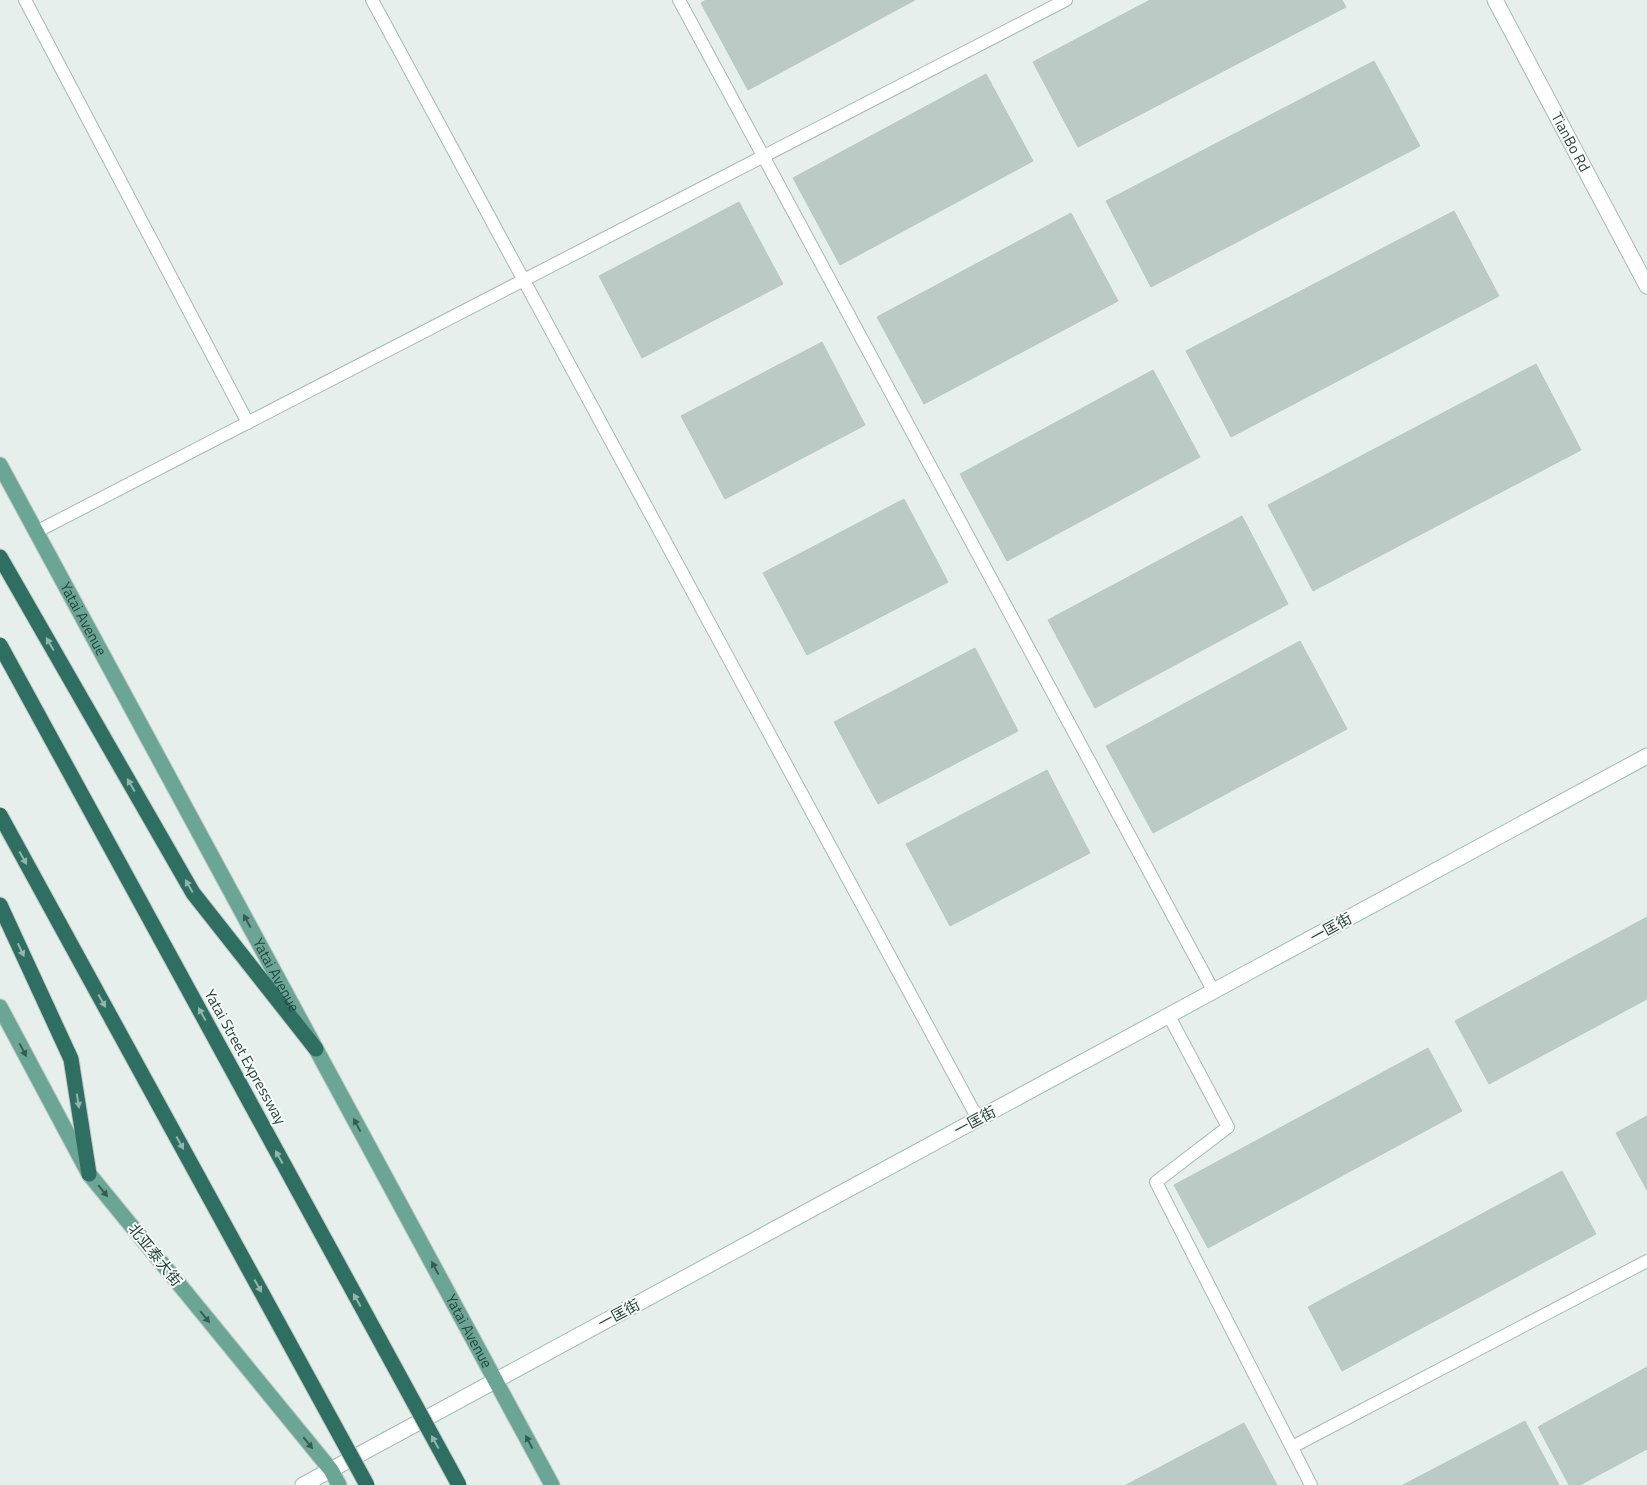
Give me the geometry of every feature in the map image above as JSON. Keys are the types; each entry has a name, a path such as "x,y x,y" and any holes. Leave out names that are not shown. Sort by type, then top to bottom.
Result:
{"highway":[{"path":"0,557 193,893 316,1049"},
{"name":"Yatai Street Expressway","path":"0,645 458,1485"},
{"path":"0,815 367,1485"},
{"path":"0,906 71,1059 89,1174"}],"main road":[{"name":"Yatai Avenue","path":"0,465 552,1485"},
{"name":"北亚泰大街","path":"0,1007 89,1174 330,1470 339,1485"}],"street":[{"name":"TianBo Rd","path":"1495,0 1647,286"},
{"name":"一匡街","path":"303,1485 495,1379 1214,992 1647,756"}],"lane":[{"path":"25,0 248,422"},
{"path":"372,0 978,1119"},
{"path":"679,0 1214,992"},
{"path":"36,532 1066,0"},
{"path":"1169,1016 1228,1127 1156,1182 1311,1485"},
{"path":"1292,1447 1647,1261"}],"building":[{"path":"706,0 915,0 748,90 701,3"},
{"path":"1150,0 1342,0 1346,7 1078,147 1033,62"},
{"path":"1374,61 1420,146 1151,287 1106,201"},
{"path":"986,74 1033,161 840,265 793,178"},
{"path":"739,202 783,284 642,358 599,276"},
{"path":"1454,211 1499,296 1231,437 1186,351"},
{"path":"1071,213 1118,301 924,404 877,317"},
{"path":"822,342 865,425 725,499 681,416"},
{"path":"1536,364 1581,450 1313,591 1268,505"},
{"path":"1153,370 1200,457 1007,561 960,474"},
{"path":"904,499 948,582 807,655 763,573"},
{"path":"1242,516 1288,604 1095,708 1048,620"},
{"path":"1300,641 1347,729 1153,833 1106,746"},
{"path":"975,648 1018,731 878,804 834,722"},
{"path":"1047,770 1090,853 950,926 906,844"},
{"path":"1647,917 1647,999 1489,1084 1455,1021"},
{"path":"1428,1048 1462,1111 1208,1248 1174,1185"},
{"path":"1647,1116 1647,1190 1616,1133"},
{"path":"1562,1171 1596,1234 1342,1371 1308,1307"},
{"path":"1647,1367 1647,1449 1580,1485 1569,1485 1538,1427"},
{"path":"1525,1421 1559,1485 1403,1485"},
{"path":"1244,1423 1277,1485 1126,1485"}]}
